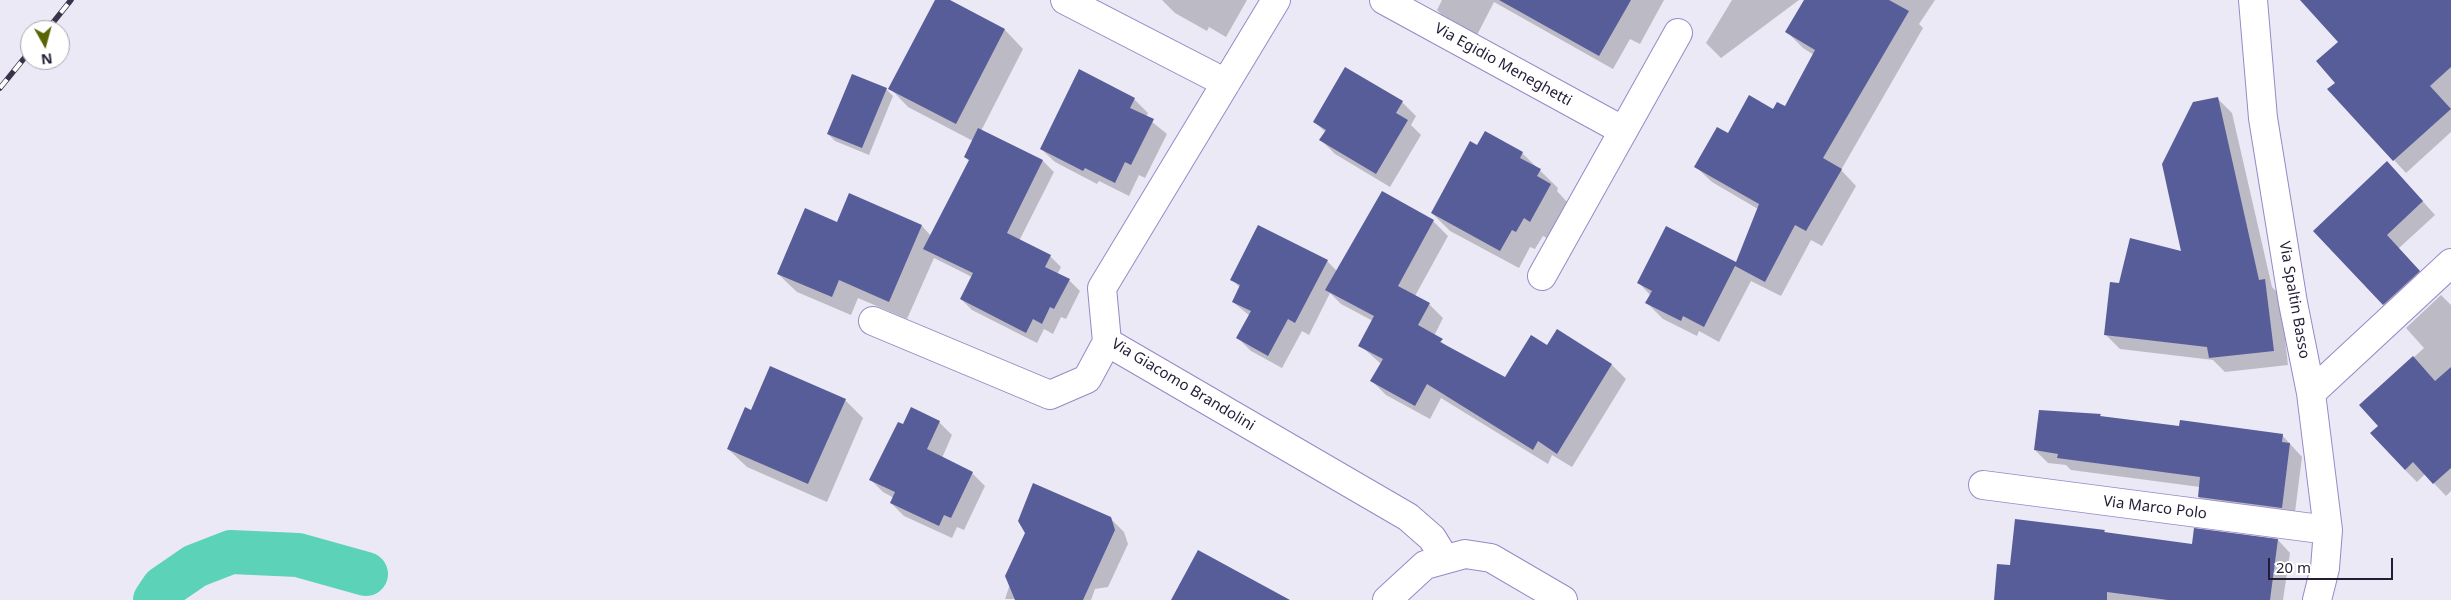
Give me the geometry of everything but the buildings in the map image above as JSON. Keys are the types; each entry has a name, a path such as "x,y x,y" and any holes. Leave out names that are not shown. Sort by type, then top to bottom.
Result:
{"street":[{"path":"1065,0 1226,83"},
{"name":"Via Giacomo Brandolini","path":"1276,0 1102,288 1107,342 1408,517 1432,538 1445,559"},
{"name":"Via Egidio Meneghetti","path":"1384,0 1622,130"},
{"name":"Via Spaltin Basso","path":"2254,0 2263,118 2293,303 2311,392 2328,530 2325,568 2316,600"},
{"path":"1542,276 1678,33"},
{"path":"2311,392 2451,263"},
{"path":"873,321 1050,395 1087,379 1107,342"},
{"name":"Via Marco Polo","path":"1983,485 2328,530"},
{"path":"1387,600 1426,566 1465,554 1491,558 1563,600"}],"waterway":[{"path":"155,600 163,588 195,566 231,552 298,555 366,574"}],"railway":[{"path":"55,20 71,0"},
{"path":"0,88 20,63"}]}
